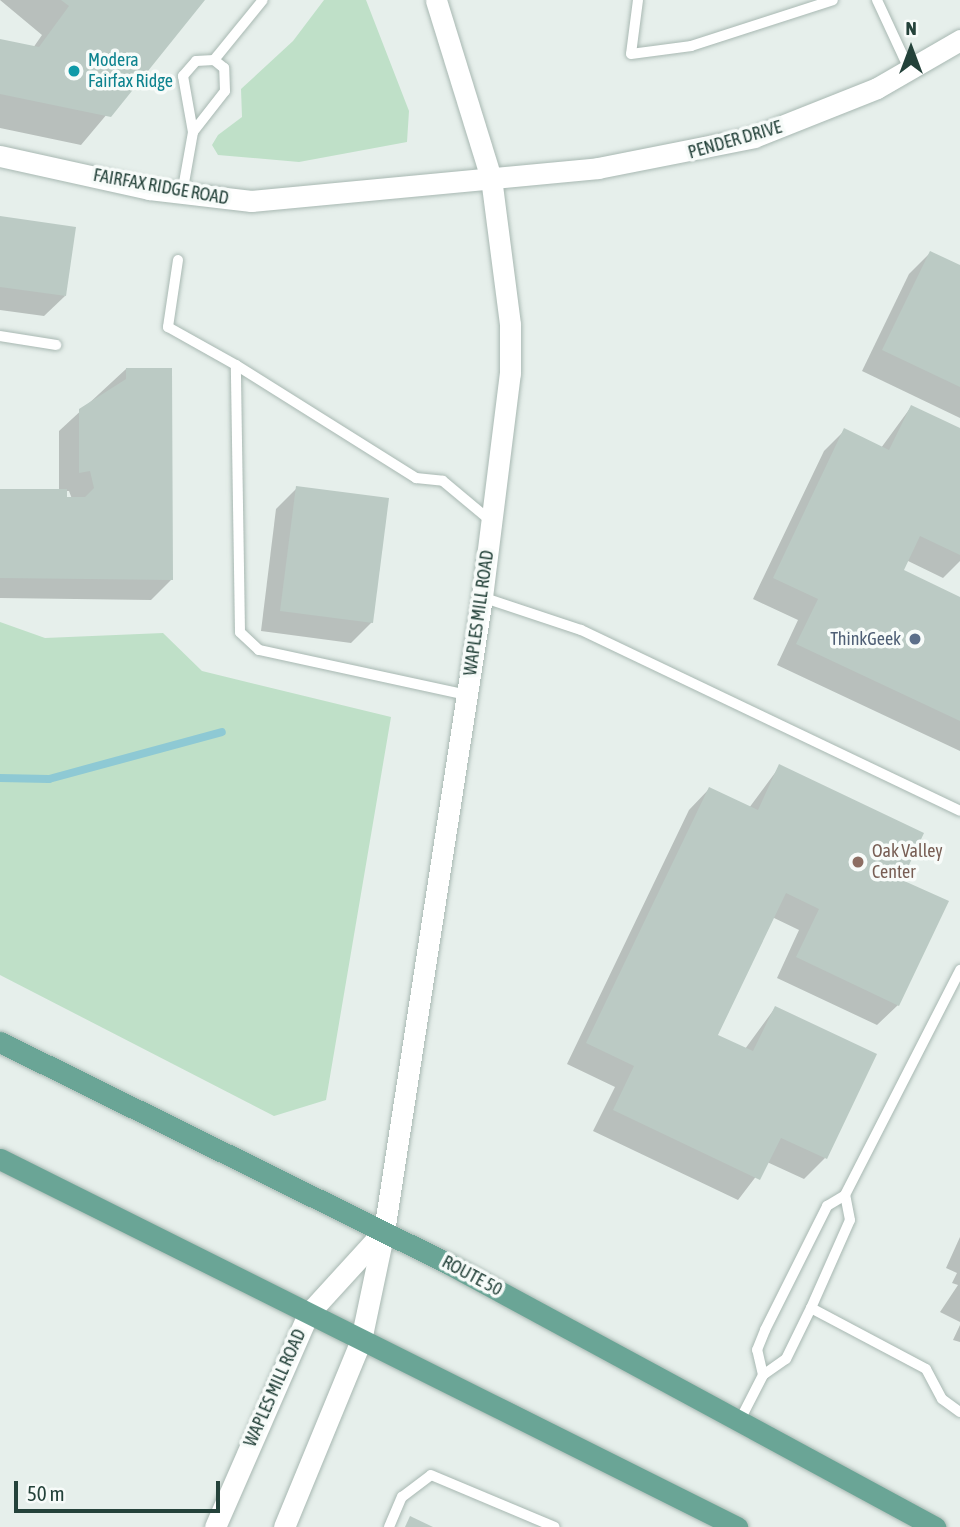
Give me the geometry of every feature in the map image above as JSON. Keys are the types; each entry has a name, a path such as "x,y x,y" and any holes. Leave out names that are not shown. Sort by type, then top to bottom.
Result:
{"main road":[{"name":"WAPLES MILL ROAD","path":"284,1527 361,1340 384,1231 492,522 510,324 491,178 436,0"},
{"name":"PENDER DRIVE","path":"491,178 697,152 822,113 911,71 960,40"},
{"name":"FAIRFAX RIDGE ROAD","path":"0,156 182,194 300,200 491,178"},
{"name":"ROUTE 50","path":"0,1042 384,1231 935,1527"},
{"path":"0,1159 737,1527"},
{"name":"WAPLES MILL ROAD","path":"215,1527 308,1314 384,1231"}],"lane":[{"path":"214,61 263,0"},
{"path":"638,0 631,54 691,46 833,0"},
{"path":"877,0 911,71"},
{"path":"182,194 193,132 183,76 196,61 214,61 224,68 225,91 193,132"},
{"path":"178,260 167,327 236,365 416,478 443,481 492,522"},
{"path":"0,336 56,345"},
{"path":"236,365 240,632 259,650 467,695"},
{"path":"482,597 581,630 960,811"},
{"path":"763,1375 757,1350 765,1330 827,1206 845,1195 960,970"},
{"path":"740,1420 763,1375 786,1359 811,1308 850,1220 845,1195"},
{"path":"811,1308 926,1368 942,1399 960,1412"},
{"path":"389,1527 402,1497 430,1475 555,1527"}],"green space":[{"path":"324,0 366,0 409,111 407,142 299,162 218,155 212,145 218,135 242,117 241,89 293,41"},
{"path":"0,622 45,638 163,633 202,671 391,717 326,1100 274,1116 0,975"}],"building":[{"name":"Modera Fairfax Ridge","path":"61,0 205,0 111,117 0,94 0,39 39,47 69,6"},
{"path":"0,216 76,227 66,296 0,287"},
{"path":"930,251 960,265 960,387 882,350"},
{"path":"126,368 172,368 173,580 0,578 0,489 67,489 67,497 85,497 94,488 90,471 79,473 79,409 126,379"},
{"path":"911,405 960,428 960,555 920,536 904,570 960,597 960,721 796,644 818,599 773,578 844,428 889,450"},
{"path":"296,486 389,498 373,623 280,611"},
{"path":"779,764 924,833 902,880 949,901 899,1006 796,957 819,909 786,893 718,1035 753,1051 775,1006 877,1054 827,1159 781,1138 760,1180 613,1110 634,1066 586,1043 709,787 758,810"},
{"path":"410,1516 433,1527 405,1527"}],"waterway":[{"path":"0,778 49,779 222,732"}],"place":[{"name":"Modera Fairfax Ridge","path":"74,71"},
{"name":"ThinkGeek","path":"915,639"},
{"name":"Oak Valley Center","path":"858,862"}]}
